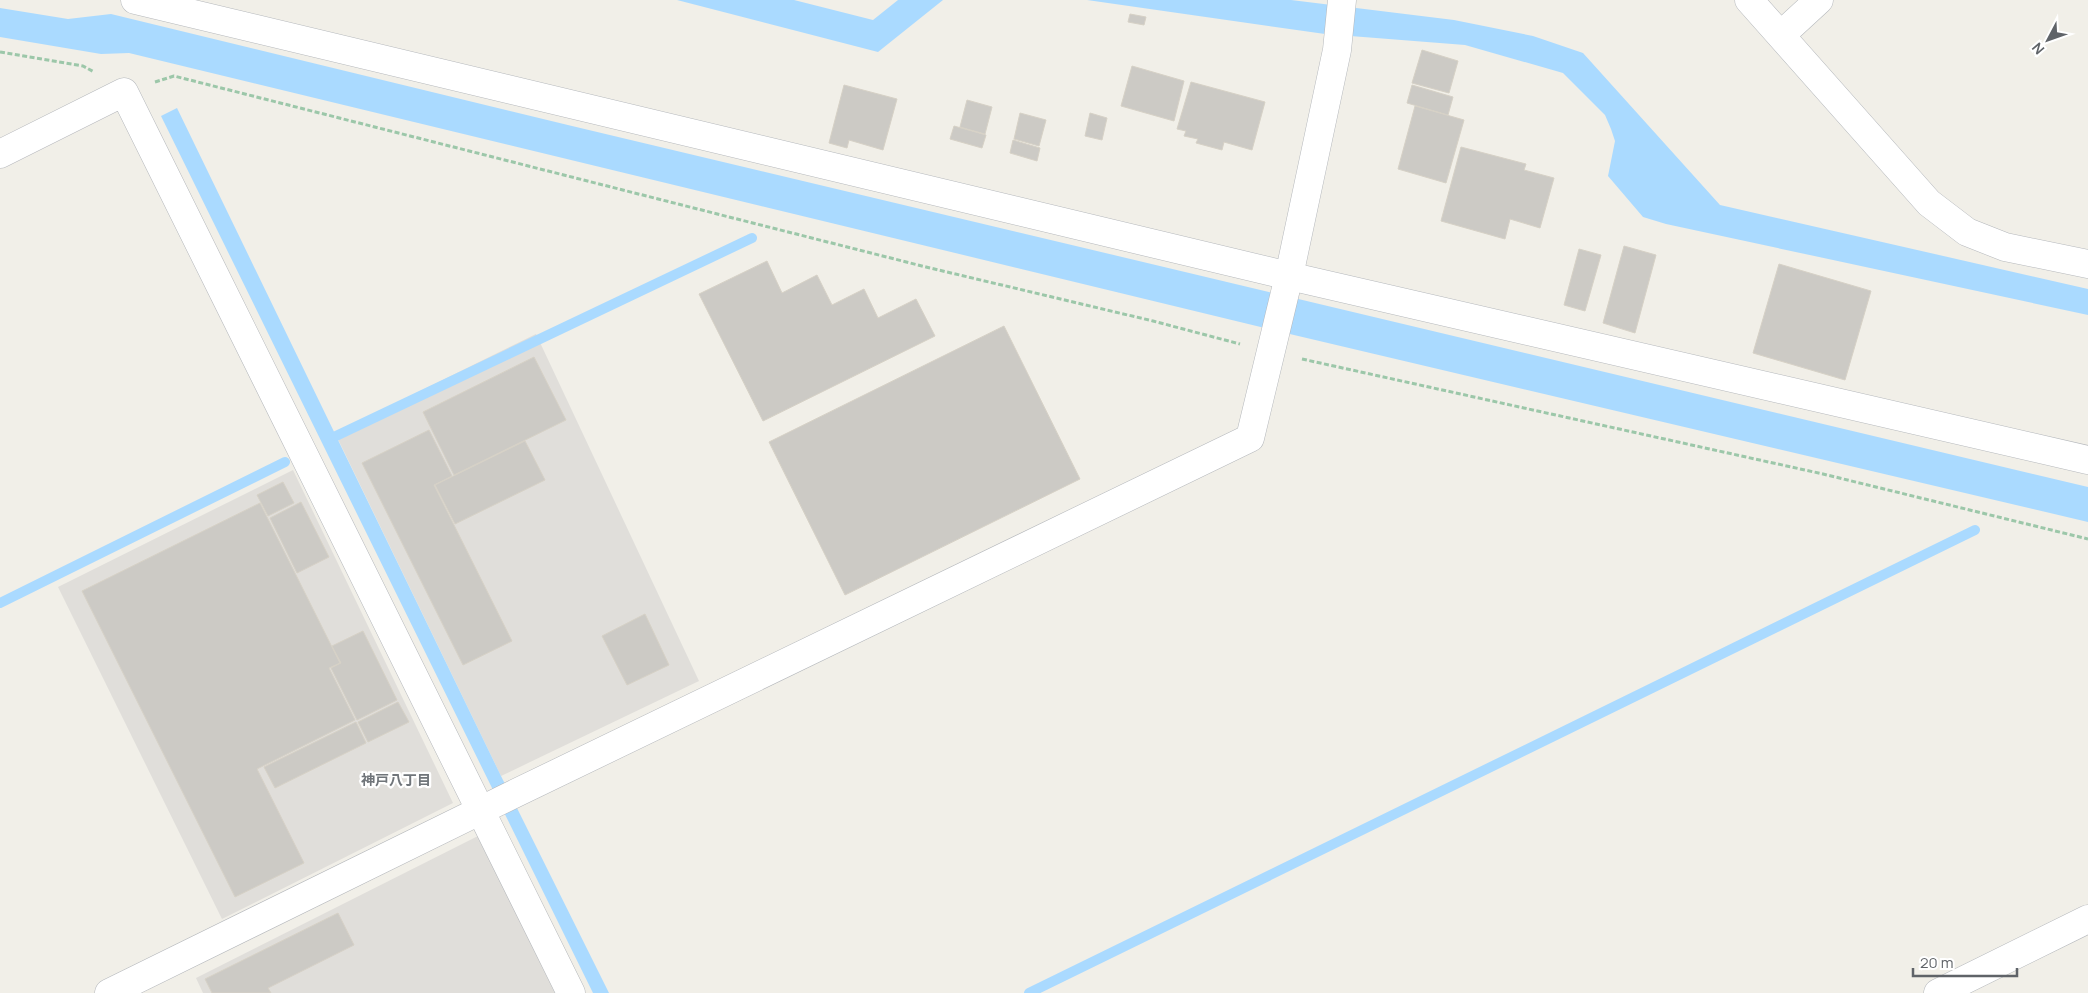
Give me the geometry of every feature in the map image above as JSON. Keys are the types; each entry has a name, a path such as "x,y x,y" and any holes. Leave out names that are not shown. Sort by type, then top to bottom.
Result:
{"street":[{"path":"135,0 1287,282 2088,460"},
{"path":"109,993 496,803 1250,438 1287,282 1339,36 1342,0"},
{"path":"1749,0 1929,203 1967,232 2005,247 2088,264"},
{"path":"1780,35 1819,0"},
{"path":"0,154 124,92 496,803 571,993"},
{"path":"1938,993 2088,919"}],"path":[{"path":"0,52 83,66 124,92 174,76 1272,346 1823,474 2088,539"}],"shaded area":[{"path":"536,334 699,681 501,776 335,433"},
{"path":"293,470 453,803 222,919 58,587"},
{"path":"478,836 557,993 203,993 196,978"}],"water":[{"path":"677,0 794,0 873,20 898,0 943,0 878,52"},
{"path":"1087,0 1291,0 1454,20 1533,36 1583,53 1720,205 2088,289 2088,315 1666,224 1643,217 1608,176 1615,141 1605,115 1563,73 1465,45 1325,34"},
{"path":"0,8 68,19 111,14 572,126 2088,487 2088,522 1294,335 129,53 101,54 0,37"},
{"path":"177,108 501,776 609,993 593,993 161,116"}],"building":[{"path":"1130,14 1146,17 1144,25 1128,22"},
{"path":"1422,50 1458,61 1449,93 1412,83"},
{"path":"1132,66 1184,81 1174,121 1121,106"},
{"path":"1191,82 1265,102 1252,150 1224,142 1222,150 1196,143 1198,139 1184,136 1186,131 1177,129"},
{"path":"844,85 897,99 883,150 849,140 847,148 829,143"},
{"path":"1412,85 1453,97 1448,115 1407,103"},
{"path":"967,100 992,107 985,134 960,127"},
{"path":"1415,106 1464,120 1446,183 1398,169"},
{"path":"1020,113 1046,120 1039,146 1014,139"},
{"path":"1090,113 1107,118 1102,140 1085,136"},
{"path":"954,126 986,135 982,148 950,139"},
{"path":"1013,140 1040,148 1037,161 1010,153"},
{"path":"1461,147 1526,164 1524,170 1554,178 1540,228 1510,219 1505,239 1441,221"},
{"path":"1624,246 1656,255 1635,333 1603,323"},
{"path":"1579,249 1601,255 1585,311 1564,305"},
{"path":"767,261 782,293 817,275 832,305 864,289 878,318 916,299 935,336 763,421 699,294"},
{"path":"1779,264 1871,291 1845,380 1753,353"},
{"path":"1004,326 1080,479 845,595 769,442"},
{"path":"534,357 566,420 454,475 423,412"},
{"path":"429,430 452,476 434,485 512,641 463,665 362,463"},
{"path":"525,441 545,480 455,524 435,485"},
{"path":"283,482 294,503 268,516 257,495"},
{"path":"301,502 329,557 297,573 270,518"},
{"path":"260,503 340,663 329,668 355,720 257,769 304,863 235,897 82,591"},
{"path":"645,614 669,665 627,685 602,636"},
{"path":"363,631 397,700 357,720 331,668 341,663 332,646"},
{"path":"398,702 409,722 368,742 358,722"},
{"path":"356,722 366,743 275,788 264,767"},
{"path":"338,913 354,945 268,988 271,993 212,993 205,979"}],"waterway":[{"path":"336,436 752,238"},
{"path":"0,603 285,462"},
{"path":"1029,993 1975,530"}],"district":[{"name":"神戸八丁目","path":"396,779"}]}
